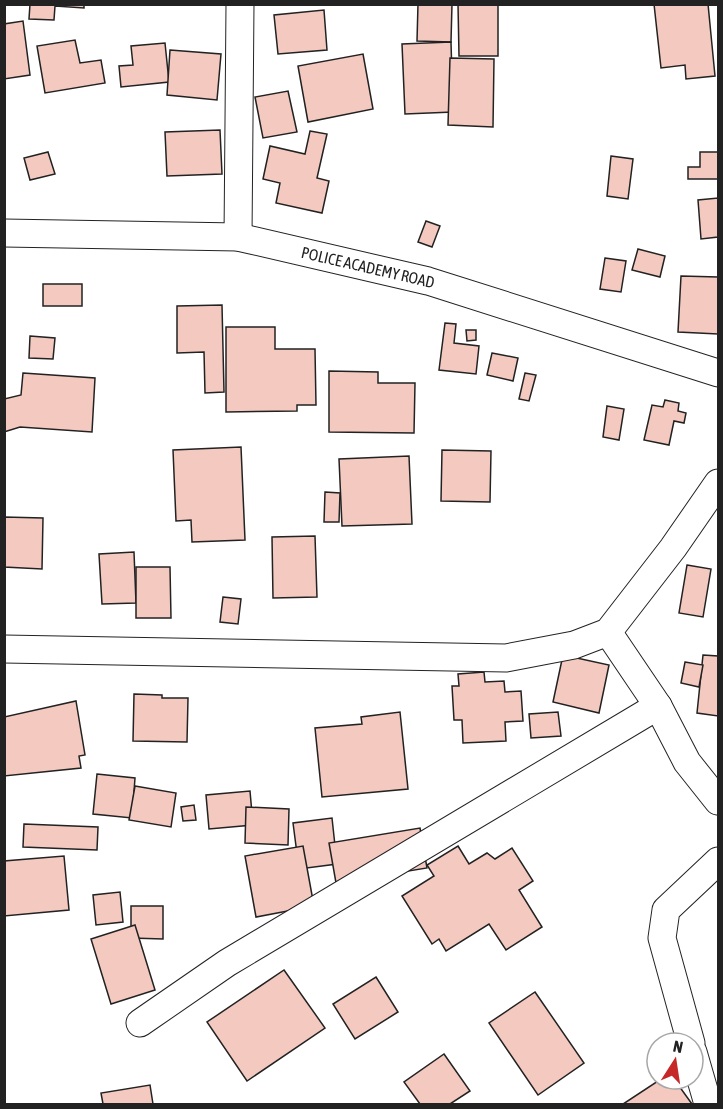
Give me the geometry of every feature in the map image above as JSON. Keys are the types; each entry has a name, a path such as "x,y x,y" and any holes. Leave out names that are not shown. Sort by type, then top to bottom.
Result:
{"street":[{"path":"238,237 240,4"},
{"name":"POLICE ACADEMY ROAD","path":"4,233 238,237 428,281 718,373"},
{"path":"4,649 506,658 574,645 608,632 673,548 718,483"},
{"path":"608,632 658,706 687,762 718,801"},
{"path":"140,1023 227,963 658,706"},
{"path":"688,1031 662,938 666,910 718,861"}],"building":[{"path":"30,4 84,4 84,8 55,6 54,20 29,19"},
{"path":"418,4 452,4 451,42 417,41"},
{"path":"458,4 498,4 498,56 459,56"},
{"path":"654,4 708,4 715,76 686,79 685,65 661,68"},
{"path":"324,10 327,50 278,54 274,15"},
{"path":"23,21 30,75 4,79 4,24"},
{"path":"75,40 80,63 101,60 105,83 45,93 37,46"},
{"path":"451,42 453,112 405,114 402,44"},
{"path":"165,43 169,82 121,87 119,66 133,65 131,46"},
{"path":"170,50 221,54 217,100 167,95"},
{"path":"363,54 373,109 308,122 298,66"},
{"path":"450,58 494,59 493,127 448,125"},
{"path":"288,91 297,132 263,138 255,97"},
{"path":"220,130 222,174 167,176 165,132"},
{"path":"310,131 327,134 317,178 329,181 322,213 276,203 280,183 263,179 270,146 305,154"},
{"path":"48,152 55,174 30,180 24,158"},
{"path":"700,152 718,152 718,179 688,179 688,167 700,167"},
{"path":"611,156 633,159 628,199 607,196"},
{"path":"718,198 718,237 701,239 698,200"},
{"path":"426,221 440,226 432,247 418,242"},
{"path":"638,249 665,256 660,277 632,270"},
{"path":"605,258 626,261 621,292 600,289"},
{"path":"681,276 718,277 718,334 678,332"},
{"path":"43,284 82,284 82,306 43,306"},
{"path":"222,305 224,392 205,393 204,352 177,353 177,306"},
{"path":"445,323 456,324 454,343 479,346 476,374 439,370"},
{"path":"226,327 275,327 275,349 315,349 316,405 297,405 297,411 226,412"},
{"path":"466,330 476,330 476,340 467,341"},
{"path":"30,336 55,338 53,359 29,358"},
{"path":"492,353 518,358 513,381 487,375"},
{"path":"329,371 378,372 378,383 415,383 414,433 329,432"},
{"path":"23,373 95,378 92,432 20,427 4,432 4,399 21,395"},
{"path":"525,373 536,375 529,401 519,399"},
{"path":"665,400 679,403 678,411 686,413 684,423 674,421 669,445 644,440 652,405 663,407"},
{"path":"607,406 624,409 619,440 603,437"},
{"path":"241,447 245,540 192,542 191,520 176,521 173,450"},
{"path":"442,450 491,451 490,502 441,501"},
{"path":"409,456 412,524 342,526 339,459"},
{"path":"325,492 340,493 339,522 324,522"},
{"path":"4,517 43,518 42,569 4,567"},
{"path":"315,536 317,597 273,598 272,537"},
{"path":"134,552 136,603 102,604 99,554"},
{"path":"687,565 711,569 703,617 679,613"},
{"path":"136,567 170,567 171,618 136,618"},
{"path":"223,597 241,599 238,624 220,622"},
{"path":"563,655 609,665 599,713 553,702"},
{"path":"703,655 718,656 718,716 697,713"},
{"path":"685,662 703,665 699,687 681,683"},
{"path":"484,672 485,682 504,681 505,692 521,691 523,721 505,722 506,741 463,743 462,720 454,720 452,686 459,686 458,674"},
{"path":"134,694 162,695 162,698 188,698 187,742 133,741"},
{"path":"76,701 85,755 79,756 81,768 4,776 4,717"},
{"path":"400,712 408,789 322,797 315,728 362,724 361,717"},
{"path":"558,712 561,736 531,738 529,714"},
{"path":"97,774 135,778 132,818 93,814"},
{"path":"135,786 176,793 171,827 129,820"},
{"path":"250,791 253,825 209,829 206,795"},
{"path":"194,805 196,820 183,821 181,807"},
{"path":"246,807 289,809 288,845 245,843"},
{"path":"332,818 337,864 299,869 293,823"},
{"path":"24,824 98,827 97,850 23,847"},
{"path":"420,828 427,868 336,883 329,843"},
{"path":"303,846 314,906 256,917 245,856"},
{"path":"458,846 469,864 487,853 495,859 512,848 533,881 519,890 542,927 506,950 489,924 446,951 439,939 432,944 402,896 434,876 427,865"},
{"path":"64,856 69,910 4,916 4,861"},
{"path":"120,892 123,922 96,925 93,895"},
{"path":"131,906 163,906 163,939 131,938"},
{"path":"135,925 155,990 111,1004 91,939"},
{"path":"284,970 325,1028 247,1081 207,1022"},
{"path":"376,977 398,1012 355,1039 333,1004"},
{"path":"535,992 584,1063 538,1095 489,1023"},
{"path":"444,1054 470,1091 450,1104 420,1104 404,1082"},
{"path":"150,1085 153,1104 103,1104 101,1093"},
{"path":"645,1090 683,1091 692,1104 623,1104"}]}
